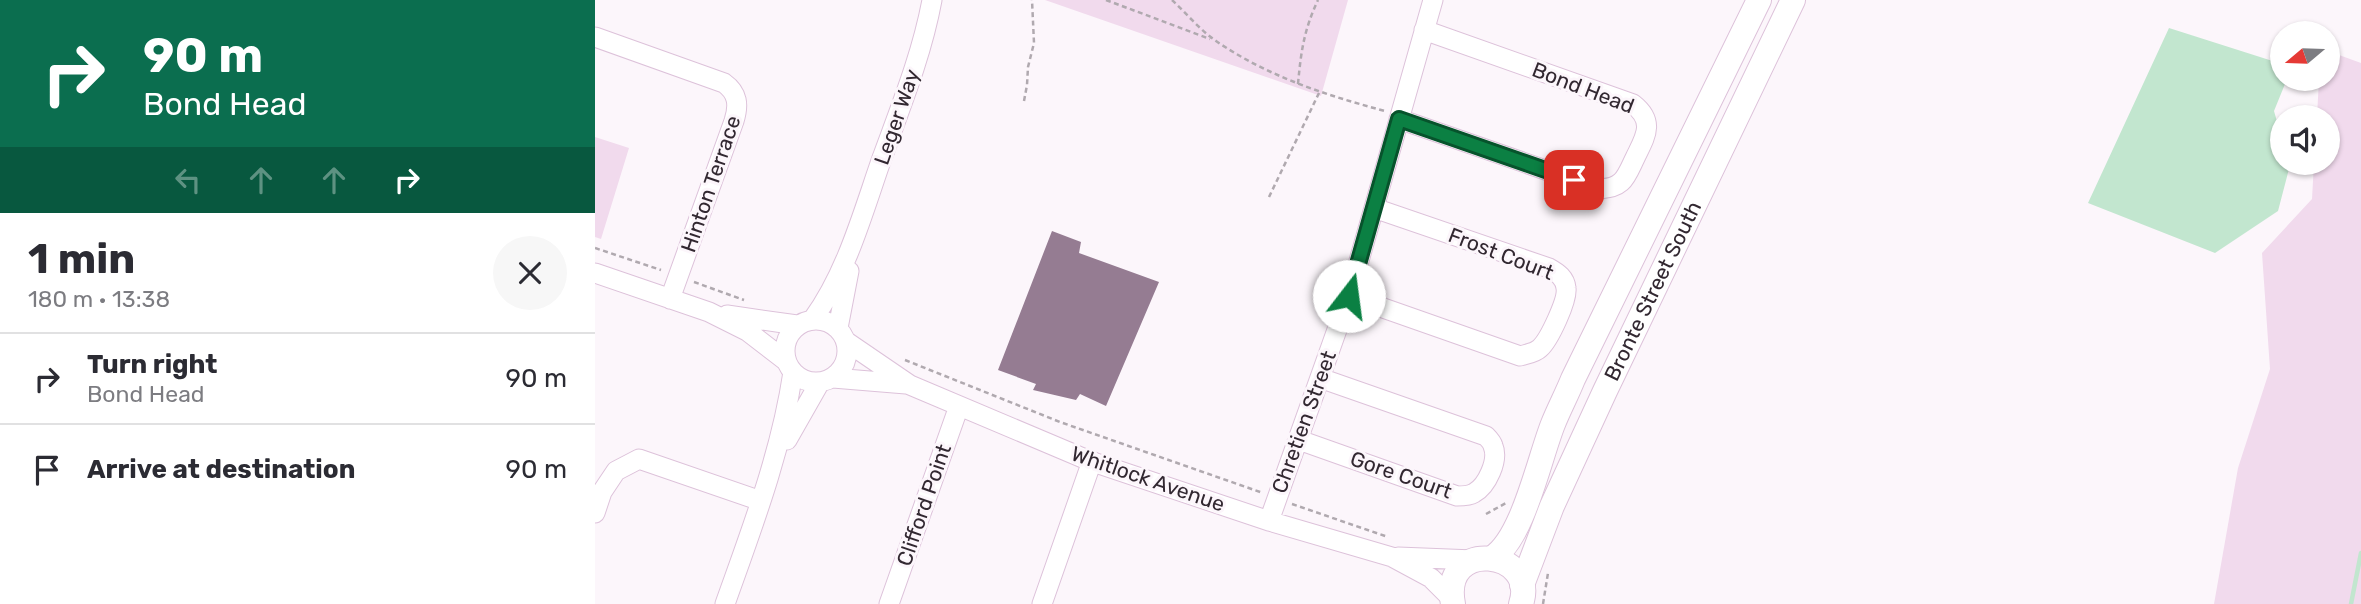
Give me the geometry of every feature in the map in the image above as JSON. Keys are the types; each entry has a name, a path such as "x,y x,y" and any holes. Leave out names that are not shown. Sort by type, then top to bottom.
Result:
{"main road":[{"name":"Bronte Street South","path":"1452,601 1451,588 1455,573 1466,564 1503,551 1513,534 1573,379 1759,0"},
{"name":"Bronte Street South","path":"1521,594 1552,506 1793,0"},
{"path":"1483,559 1506,562 1516,572 1521,594"}],"street":[{"name":"Leger Way","path":"805,322 829,296 856,232 913,71 932,0"},
{"name":"Chretien Street","path":"1269,521 1349,296 1374,208 1392,115 1433,0"},
{"name":"Bond Head","path":"1392,115 1599,189 1612,188 1623,181 1647,134 1642,111 1633,104 1424,30"},
{"name":"Hinton Terrace","path":"595,37 723,83 732,89 737,101 734,121 670,299"},
{"name":"Frost Court","path":"1349,296 1520,356 1539,349 1545,342 1564,302 1567,290 1564,280 1549,268 1374,208"},
{"name":"Leger Way","path":"842,335 856,232"},
{"path":"595,272 709,312 747,331 810,382 827,380"},
{"path":"709,312 805,322 831,322 842,335 846,362 841,371 827,380 775,463"},
{"path":"725,604 775,463 788,406 790,366 786,341 790,332 805,322"},
{"name":"Whitlock Avenue","path":"842,335 910,385 1092,461 1269,521 1458,561 1483,559"},
{"name":"Gore Court","path":"1299,440 1457,496 1476,492 1482,487 1492,468 1494,447 1486,436 1320,379"},
{"name":"Whitlock Avenue","path":"827,380 910,385"},
{"name":"Clifford Point","path":"889,604 959,406"},
{"path":"595,513 602,492 616,471 639,459 761,501"},
{"path":"1042,604 1092,461"},
{"name":"Whitlock Avenue","path":"1393,548 1431,578 1452,601"}],"path":[{"path":"1024,102 1034,43 1032,0"},
{"path":"1108,0 1213,40 1268,72 1319,92 1392,115"},
{"path":"1172,0 1213,40"},
{"path":"1299,84 1301,46 1318,0"},
{"path":"1269,197 1319,92"},
{"path":"595,248 664,271"},
{"path":"694,281 752,303"},
{"path":"902,359 1060,422 1277,499 1393,548"}],"shaded area":[{"path":"1045,0 1348,0 1321,96"},
{"path":"2169,28 2270,60 2270,91 2282,91 2276,105 2270,105 2270,175 2287,175 2278,211 2215,253 2088,203"},
{"path":"2340,55 2361,63 2361,604 2214,604 2238,468 2270,369 2262,253 2312,199 2313,175 2340,175 2340,105 2318,105 2318,91 2340,91"},
{"path":"595,137 629,148 601,239 595,237"}],"building":[{"path":"1052,231 1081,242 1079,253 1159,282 1106,406 1080,394 1076,400 1033,390 1036,384 998,370"}],"waterway":[{"path":"2351,604 2361,553"}],"route":[{"path":"1349,296 1399,119 1574,180"}]}
